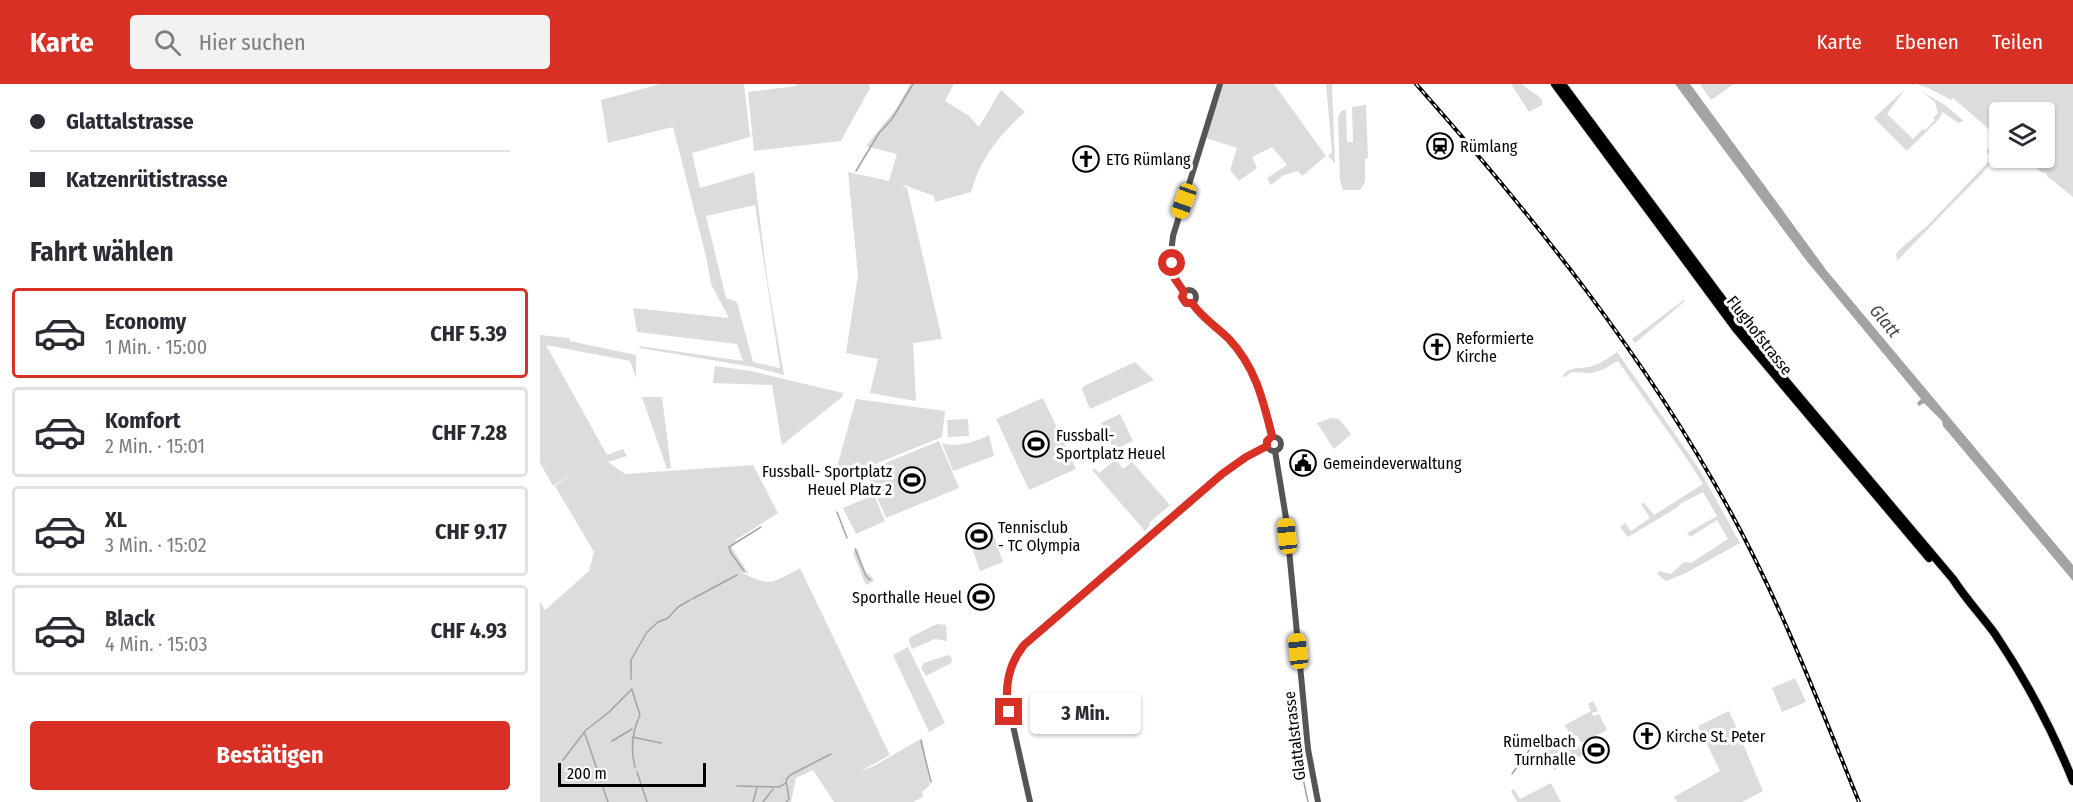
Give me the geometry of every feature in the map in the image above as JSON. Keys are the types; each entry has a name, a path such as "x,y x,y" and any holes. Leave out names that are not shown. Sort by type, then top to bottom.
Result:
{"main road":[{"name":"Flughofstrasse","path":"1555,84 1737,330 1886,506 1953,579 1995,635 2023,678 2045,719 2073,781"},
{"name":"Flughofstrasse","path":"1562,84 1763,354 1886,506"}],"street":[{"path":"1184,292 1175,279 1171,261 1173,236 1220,84"},
{"path":"1184,292 1189,290 1195,294 1195,300 1192,303"},
{"path":"1184,292 1183,301 1192,303"},
{"path":"1192,303 1199,313 1227,337 1250,366 1264,401 1272,436"},
{"path":"1272,436 1281,442 1281,447 1275,451 1269,450 1267,446 1267,441 1272,436"},
{"path":"1030,802 1006,701 1010,670 1019,651 1031,638 1222,474 1267,446"},
{"name":"Glattalstrasse","path":"1275,451 1287,530 1308,749 1318,802"}],"shaded area":[{"path":"660,84 744,84 750,137 692,153 700,188 754,172 768,284 784,375 753,367 640,348 639,346 743,361 737,344 637,332 633,308 729,318 711,284 673,127 608,143 601,100","holes":["755,205 780,367 753,362 737,302 726,298 706,216"]},
{"path":"796,84 869,84 870,88 841,141 754,151 748,92 796,86"},
{"path":"910,84 954,84 945,101 969,116 979,127 1001,90 1025,112 992,148 980,168 971,192 935,202 934,196 901,184 907,188 942,339 913,343 916,401 870,393 878,359 846,353 858,275 848,172 889,181 897,154 866,146 896,109"},
{"path":"1223,84 1274,84 1326,156 1302,176 1298,171 1284,175 1271,185 1267,178 1287,165 1272,147 1252,157 1257,168 1239,181 1230,170 1237,148 1206,138"},
{"path":"1326,84 1332,84 1335,163 1328,156 1332,152"},
{"path":"1511,84 1522,84 1542,100 1542,105 1529,112"},
{"path":"1675,84 1690,84 1827,271 2073,565 2073,581 1943,426 1942,421 1924,403 1919,406 1917,403 1921,399 1806,260"},
{"path":"1700,84 1734,84 1711,100"},
{"path":"1916,84 2073,84 2073,197 2045,172 2036,168 2055,168 2055,102 1989,102 1989,129 1953,98 1951,100"},
{"path":"1905,89 1887,114 1913,139 1935,120 1933,118 1938,113 1935,102 1921,91 1945,105 1964,121 1958,123 1943,112 1907,151 1874,118"},
{"path":"1366,105 1368,158 1365,158 1365,182 1360,190 1343,190 1340,180 1338,117 1341,111 1346,110 1347,142 1353,142 1352,107"},
{"path":"1989,161 1989,166 1897,261 1896,254 1899,250 1927,226"},
{"path":"1685,299 1684,302 1635,343 1632,339"},
{"path":"540,335 569,338 570,341 636,355 636,378 630,361 546,345 607,455 623,449 627,456 608,462 625,474 753,465 778,513 737,539 731,547 749,574 740,572 765,582 771,582 800,568 890,755 859,772 876,765 922,738 930,785 922,792 923,797 913,802 834,802 813,770 796,778 791,802 540,802 540,602 545,610 589,571 594,552 555,486 575,472 553,486 540,463"},
{"path":"1617,352 1698,467 1740,543 1684,574 1666,581 1657,574 1660,571 1671,574 1684,562 1691,563 1728,539 1717,520 1690,537 1687,533 1717,516 1703,492 1628,537 1620,527 1625,523 1631,531 1650,518 1641,504 1644,503 1654,515 1703,484 1618,361 1591,373 1572,372 1563,376 1569,370 1598,364"},
{"path":"1135,362 1154,380 1090,409 1082,389 1084,386"},
{"path":"715,366 751,371 843,393 842,397 782,445 772,385 713,383"},
{"path":"642,397 662,397 671,468 667,469"},
{"name":"Fussball- Sportplatz Heuel","path":"1043,398 1076,469 1029,490 996,419"},
{"path":"856,399 945,411 942,437 833,481"},
{"path":"1120,414 1133,441 1114,450 1101,423"},
{"path":"1331,418 1339,419 1351,434 1334,449 1317,423"},
{"path":"968,419 969,436 948,437 947,420"},
{"path":"989,435 994,456 953,471 942,443 966,444"},
{"name":"Fussball- Sportplatz Heuel Platz 2","path":"939,441 959,488 886,518 866,471"},
{"path":"1115,460 1123,469 1132,462 1170,505 1149,523 1145,531 1092,470 1094,468 1099,473"},
{"path":"874,495 885,521 856,534 843,508"},
{"path":"994,537 1003,562 980,571 971,545"},
{"path":"857,548 865,570 874,581 866,585 853,553"},
{"path":"937,624 946,625 947,641 935,639 912,649 910,637"},
{"path":"908,647 945,723 929,732 893,655"},
{"path":"948,655 952,658 951,663 926,676 921,668 924,663"},
{"path":"1795,678 1806,702 1782,712 1772,688"},
{"path":"1593,701 1598,711 1592,713 1593,716 1599,714 1607,730 1581,743 1577,735 1571,738 1565,725 1591,711 1588,704"},
{"path":"1729,711 1763,791 1742,802 1677,802 1674,797 1720,771 1698,726"},
{"path":"1574,738 1583,755 1554,770 1545,753"},
{"path":"1551,783 1561,802 1517,802 1511,791 1514,789 1520,799"}],"waterway":[{"path":"856,171 913,84"},
{"path":"837,512 847,538"},
{"path":"744,571 729,547 761,527"},
{"path":"855,549 866,576 870,580"},
{"path":"692,599 737,575"},
{"path":"631,679 631,660 647,632 690,600"},
{"path":"563,760 586,730 608,713 632,689"},
{"path":"632,690 640,715 633,740 635,767"},
{"path":"612,741 632,729"},
{"path":"585,734 601,781"},
{"path":"632,737 661,743"},
{"path":"921,741 931,782"},
{"path":"1512,774 1530,749"},
{"path":"786,802 789,799 786,780 790,775 831,754"},
{"path":"1301,769 1308,802"},
{"path":"637,772 647,802"},
{"path":"737,786 779,787 786,783"},
{"path":"602,785 608,802"},
{"path":"753,802 757,788"},
{"path":"763,802 773,789"}],"railway":[{"path":"1416,84 1544,236 1662,397 1749,546 1799,655 1859,802"}],"place":[{"name":"Rümlang","path":"1440,146"},
{"name":"ETG Rümlang","path":"1086,159"},
{"name":"Reformierte Kirche","path":"1437,347"},
{"name":"Fussball- Sportplatz Heuel","path":"1036,444"},
{"name":"Gemeindeverwaltung","path":"1303,463"},
{"name":"Fussball- Sportplatz Heuel Platz 2","path":"912,480"},
{"name":"Tennisclub - TC Olympia","path":"979,536"},
{"name":"Sporthalle Heuel","path":"981,597"},
{"name":"Kirche St. Peter","path":"1647,736"},
{"name":"Rümelbach Turnhalle","path":"1596,750"}],"route":[{"path":"1009,712 1006,701 1007,676 1013,661 1024,645 1222,474 1267,446 1267,441 1272,436 1264,401 1250,366 1227,337 1199,313 1192,303 1188,304 1183,301 1184,292 1175,279 1172,263"}],"water label":[{"name":"Glatt","path":"1885,321"}]}
